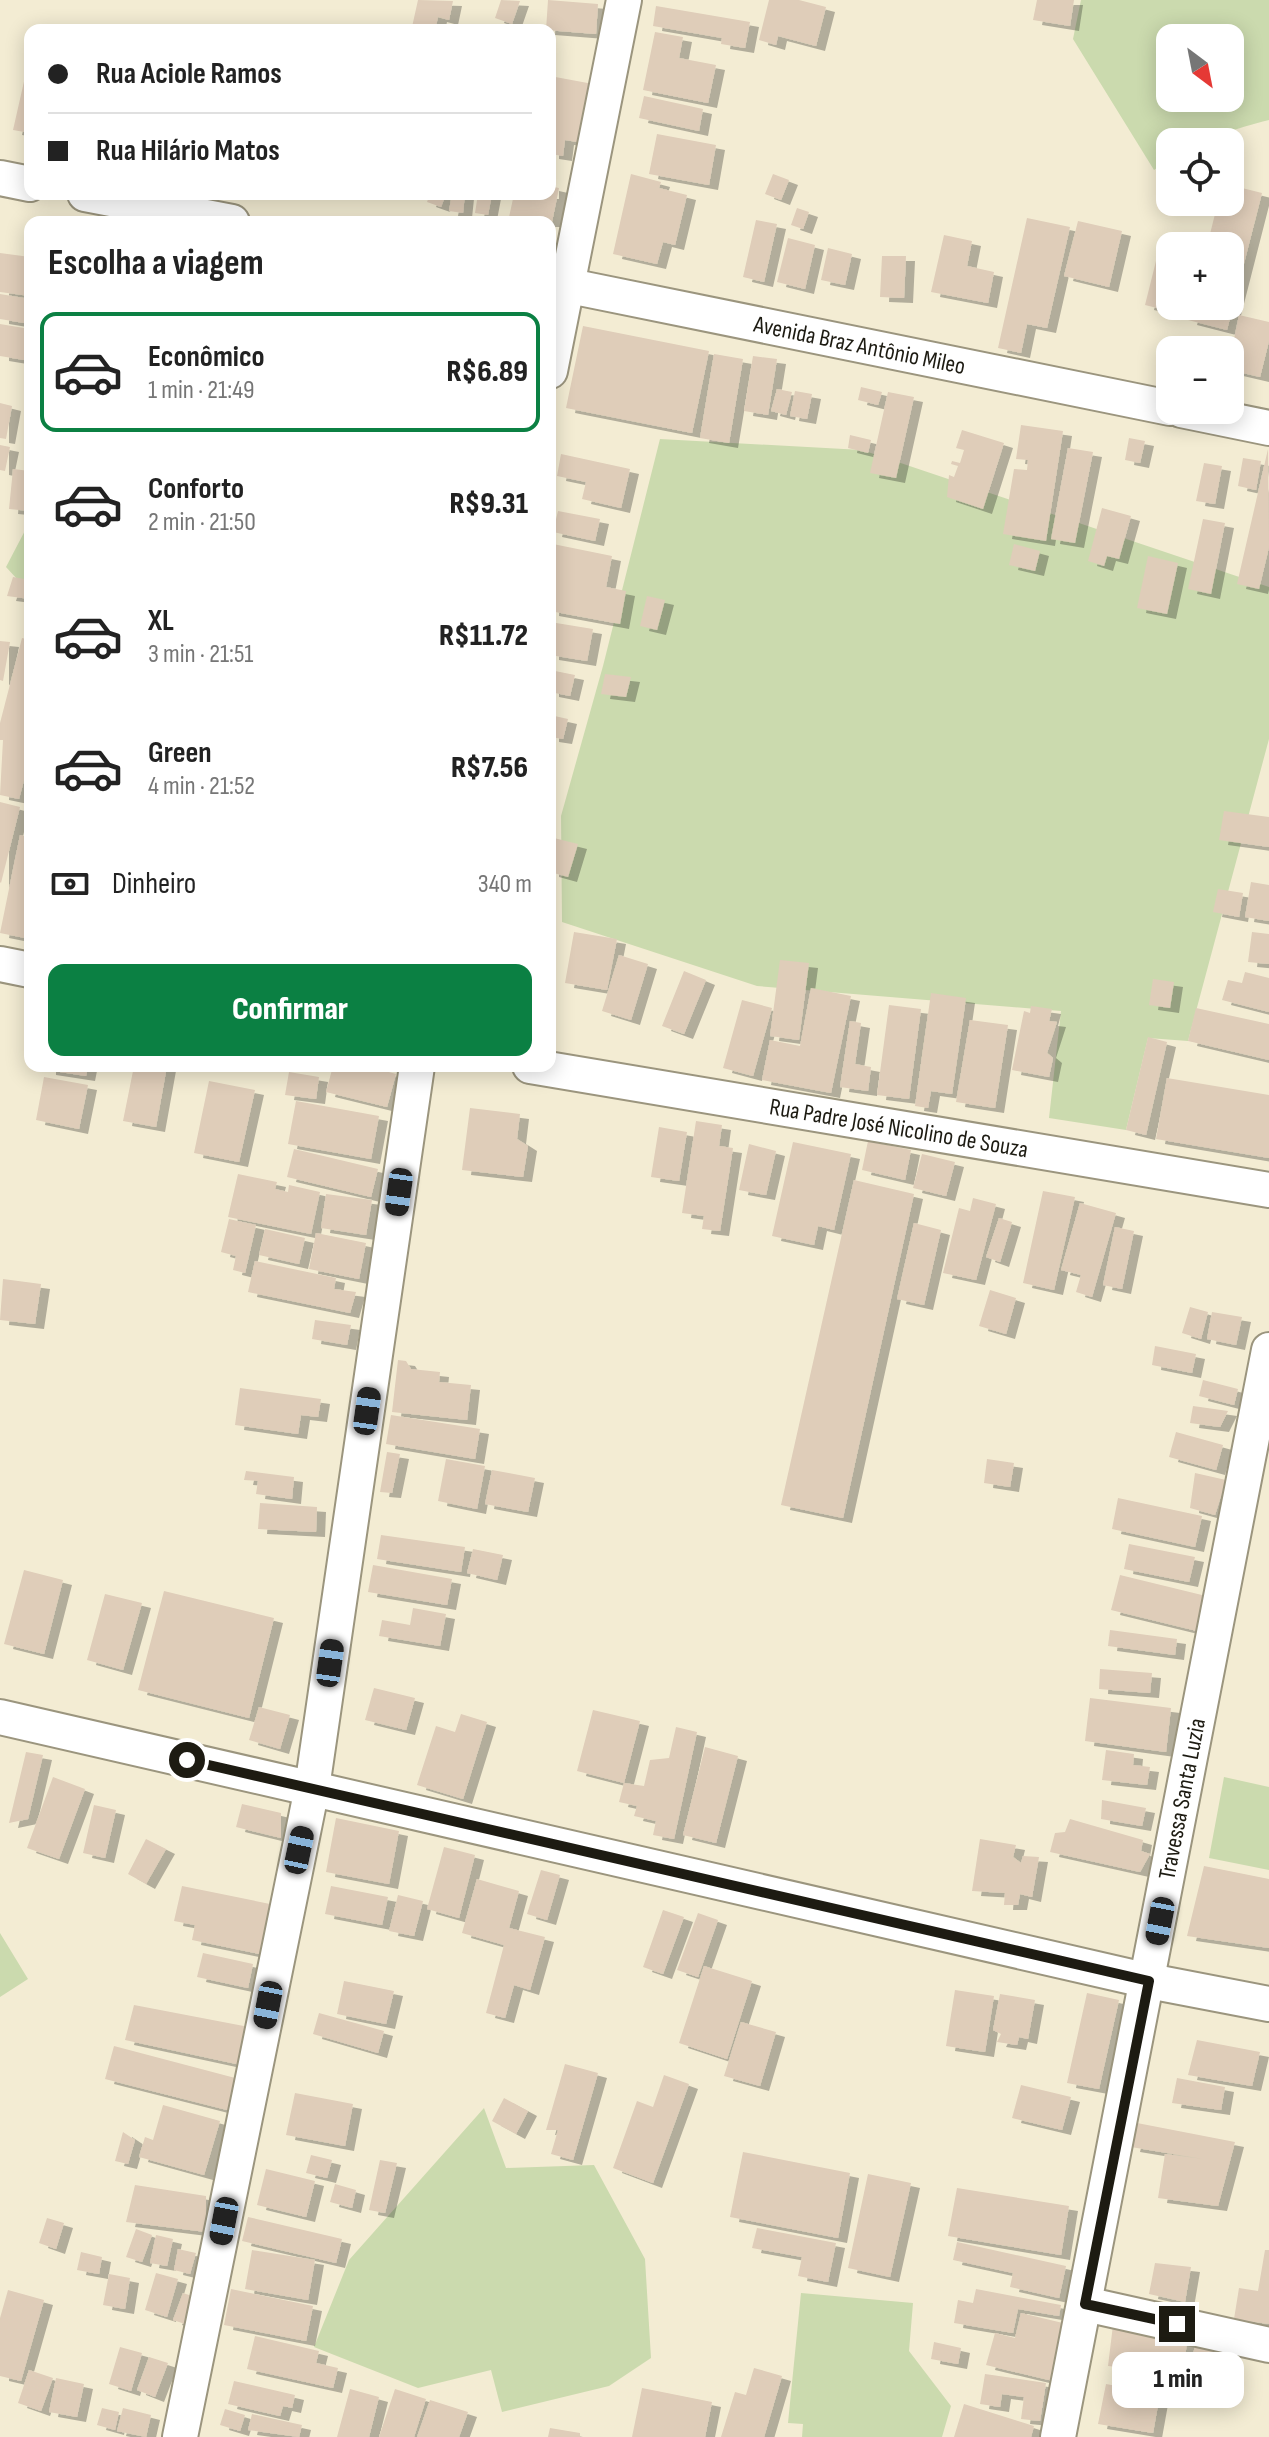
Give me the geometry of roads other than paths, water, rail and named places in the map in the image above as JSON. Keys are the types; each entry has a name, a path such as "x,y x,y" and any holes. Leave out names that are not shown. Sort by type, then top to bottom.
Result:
{"street":[{"path":"556,306 558,284 624,0"},
{"path":"0,178 24,183"},
{"path":"116,200 200,216"},
{"name":"Avenida Braz Antônio Mileo","path":"558,284 1156,405"},
{"path":"1244,423 1269,428"},
{"path":"0,964 24,969"},
{"name":"Rua Padre José Nicolino de Souza","path":"556,1070 1269,1190"},
{"path":"180,2437 312,1788 416,1072"},
{"name":"Travessa Santa Luzia","path":"1058,2437 1149,1981 1269,1350"},
{"path":"0,1717 1149,1981 1269,2004"},
{"path":"1085,2304 1269,2345"}]}
